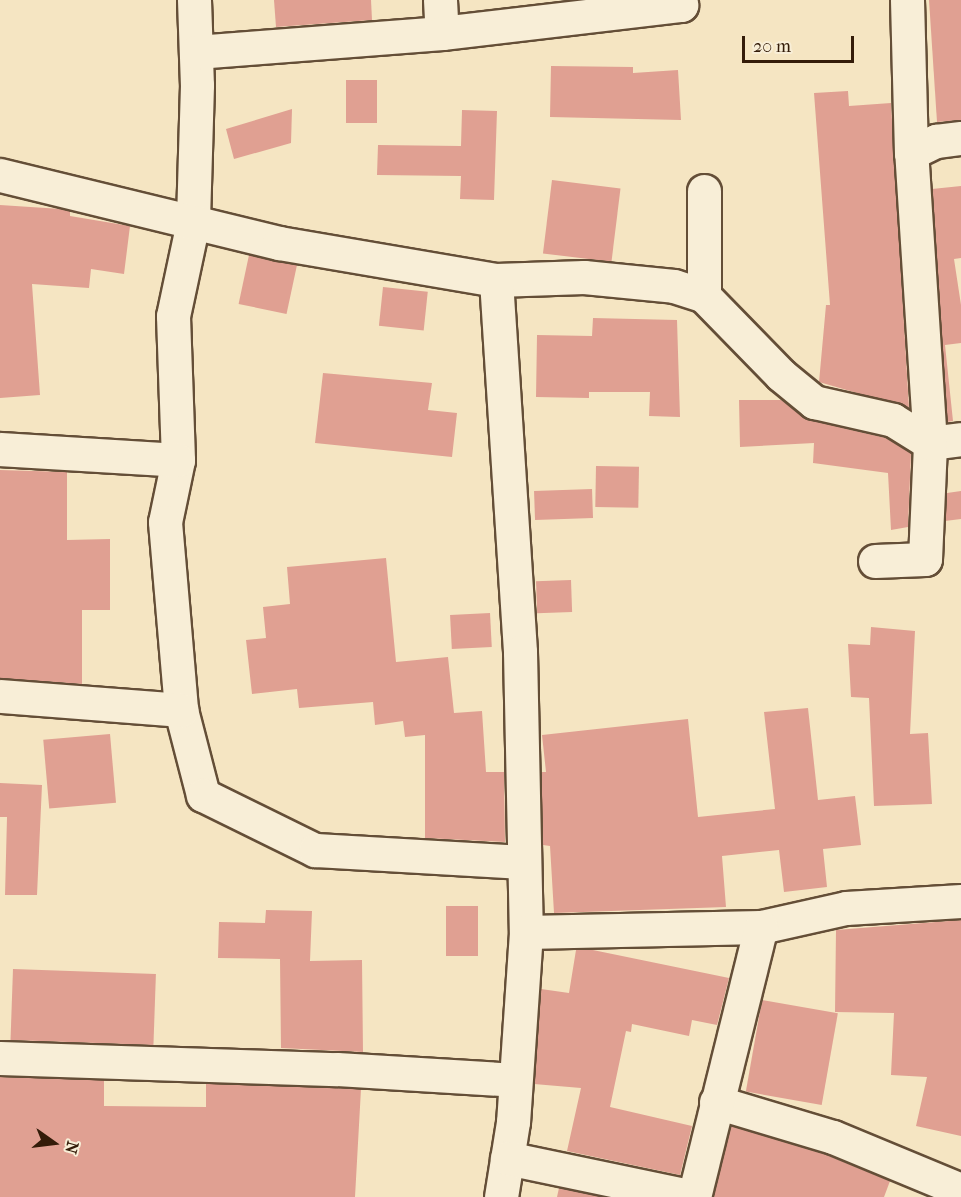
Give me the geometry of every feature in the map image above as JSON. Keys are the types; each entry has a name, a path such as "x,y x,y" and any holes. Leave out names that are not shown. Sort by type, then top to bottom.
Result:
{"street":[{"path":"194,0 196,52 193,222 173,316 178,460 165,522 181,710 203,795 315,850 524,862"},
{"path":"440,0 442,33"},
{"path":"196,52 442,33 681,5 680,0"},
{"path":"875,561 925,558 946,441 911,153 907,0"},
{"path":"911,153 936,141 961,138"},
{"path":"0,175 279,243 496,280 584,277 674,286 704,296 781,375 814,402 893,420 946,441"},
{"path":"704,192 704,296"},
{"path":"496,280 520,652 526,932 516,1080 501,1197"},
{"path":"0,449 178,460"},
{"path":"0,696 181,710"},
{"path":"526,932 761,927 846,909 961,901"},
{"path":"507,1158 694,1197 761,927"},
{"path":"0,1058 336,1069 516,1080"},
{"path":"716,1102 833,1137 961,1190"}],"building":[{"path":"274,0 371,0 372,20 276,27"},
{"path":"929,0 961,0 961,120 937,122"},
{"path":"551,66 633,67 633,73 678,70 681,120 550,117"},
{"path":"346,80 377,80 377,123 346,123"},
{"path":"848,91 849,106 891,103 909,408 819,382 826,305 830,305 814,93"},
{"path":"292,109 291,143 234,159 226,129"},
{"path":"462,110 497,111 494,200 460,199 461,176 377,175 378,145 461,146"},
{"path":"552,180 620,188 611,262 543,253"},
{"path":"961,186 961,258 954,259 961,305 961,343 945,345 953,421 947,422 932,189"},
{"path":"0,205 61,209 70,211 70,216 130,226 124,274 91,269 89,288 32,284 40,395 0,398"},
{"path":"249,255 297,265 287,314 239,304"},
{"path":"383,287 428,292 424,330 379,326"},
{"path":"593,318 677,320 680,417 649,416 650,392 589,392 589,398 536,397 537,335 592,336"},
{"path":"323,373 432,383 428,410 457,413 452,457 315,443"},
{"path":"739,400 781,400 809,420 886,438 911,453 908,527 891,530 888,473 813,463 814,443 740,447"},
{"path":"596,466 639,467 638,508 595,507"},
{"path":"0,470 67,472 67,540 110,539 110,610 82,610 82,684 0,678"},
{"path":"592,489 593,518 535,520 534,491"},
{"path":"961,491 961,519 945,521 947,493"},
{"path":"386,558 396,662 448,657 454,713 482,711 486,772 504,772 505,842 425,838 425,735 405,737 403,721 375,725 373,702 299,708 297,689 252,694 246,640 266,638 263,607 290,604 287,567"},
{"path":"571,580 572,612 537,613 536,581"},
{"path":"490,613 492,647 452,649 450,615"},
{"path":"871,627 915,631 910,734 928,733 932,804 874,806 869,698 851,697 848,644 870,645"},
{"path":"808,708 818,800 855,796 861,845 823,849 827,887 784,892 779,850 722,856 726,907 554,913 550,846 543,845 541,772 546,772 542,735 688,719 698,817 775,809 764,712"},
{"path":"110,734 116,803 49,809 43,740"},
{"path":"0,783 42,785 37,895 5,895 7,817 0,817"},
{"path":"446,906 478,906 478,956 446,956"},
{"path":"266,910 312,911 310,961 362,960 363,1052 281,1048 280,959 218,958 219,922 265,923"},
{"path":"961,920 961,1136 916,1126 927,1077 891,1075 894,1013 835,1012 836,930"},
{"path":"588,949 729,978 717,1025 692,1020 689,1036 632,1024 631,1032 626,1031 610,1107 692,1126 680,1175 567,1151 581,1088 534,1084 541,989 569,993 576,950"},
{"path":"13,969 156,974 153,1045 11,1040"},
{"path":"762,1000 838,1013 822,1105 746,1092"},
{"path":"0,1077 104,1080 104,1106 206,1107 206,1083 361,1089 355,1197 0,1197"},
{"path":"731,1126 827,1155 890,1181 884,1197 713,1197"},
{"path":"559,1188 602,1197 557,1197"}]}
